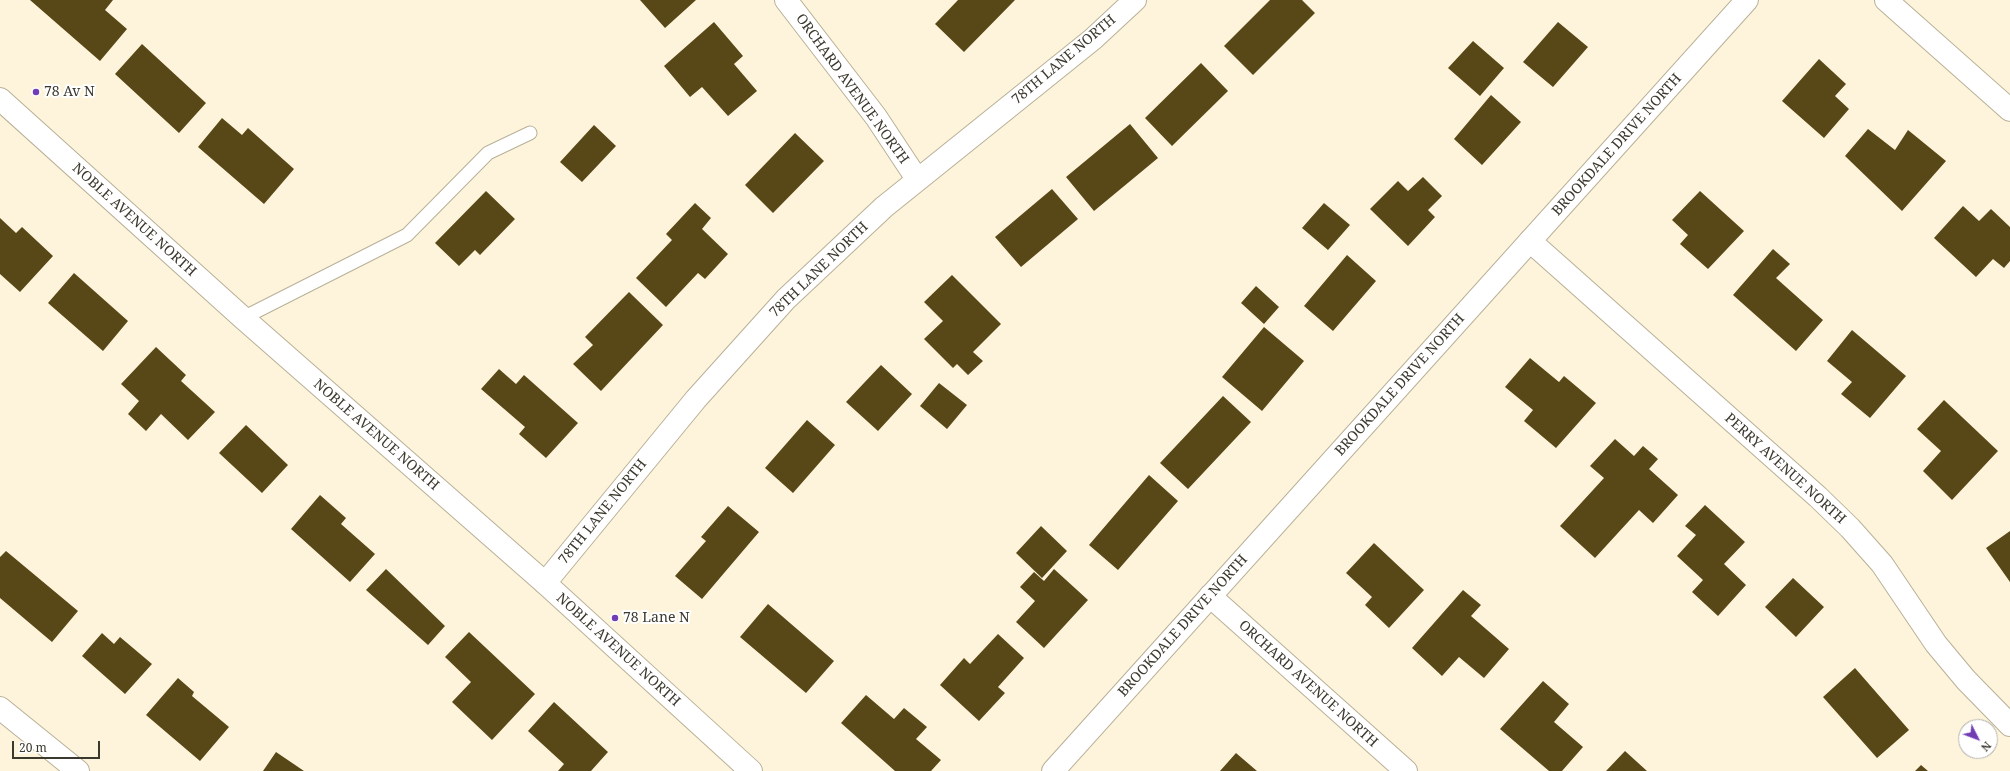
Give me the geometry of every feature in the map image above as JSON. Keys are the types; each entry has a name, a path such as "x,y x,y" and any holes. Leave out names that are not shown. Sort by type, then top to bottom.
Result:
{"street":[{"name":"ORCHARD AVENUE NORTH","path":"786,0 876,117 917,179"},
{"name":"78TH LANE NORTH","path":"545,583 696,399 786,299 884,207 917,179 1093,40 1135,0"},
{"name":"BROOKDALE DRIVE NORTH","path":"1053,771 1748,0"},
{"path":"1886,0 2010,110"},
{"name":"NOBLE AVENUE NORTH","path":"0,99 243,318 545,583 751,771"},
{"name":"PERRY AVENUE NORTH","path":"1530,241 1818,497 1850,528 1882,564 1946,656 1966,680 2010,725"},
{"name":"ORCHARD AVENUE NORTH","path":"1210,596 1406,771"},
{"path":"0,708 78,771"}],"lane":[{"path":"243,318 407,235 488,153 530,133"}],"building":[{"path":"30,0 113,0 105,10 127,29 100,61"},
{"path":"640,0 696,0 665,28"},
{"path":"958,0 1015,0 964,52 935,24"},
{"path":"1270,0 1302,0 1315,13 1253,75 1224,46"},
{"path":"714,22 743,56 734,64 757,91 728,116 702,87 690,97 664,66"},
{"path":"1558,22 1588,47 1553,87 1523,62"},
{"path":"1473,41 1504,68 1480,96 1448,68"},
{"path":"142,44 206,103 179,133 115,74"},
{"path":"1819,59 1846,84 1835,96 1849,109 1824,138 1782,101"},
{"path":"1201,63 1228,91 1172,146 1145,118"},
{"path":"1491,95 1521,122 1482,165 1454,139"},
{"path":"222,118 242,135 248,128 294,169 264,204 198,147"},
{"path":"1130,124 1158,158 1094,211 1066,177"},
{"path":"594,125 616,146 582,182 560,162"},
{"path":"1868,129 1895,150 1908,130 1946,161 1902,211 1845,156"},
{"path":"795,133 824,161 773,213 745,185"},
{"path":"1423,177 1442,196 1428,210 1435,217 1408,246 1370,209 1398,181 1408,191"},
{"path":"1052,189 1078,219 1021,267 995,237"},
{"path":"486,191 515,219 480,255 475,250 459,266 435,243"},
{"path":"1700,191 1744,231 1708,269 1680,244 1688,235 1672,220"},
{"path":"695,203 711,218 702,229 728,254 705,279 698,273 666,307 636,278 672,240 666,234"},
{"path":"1324,203 1350,225 1328,250 1302,228"},
{"path":"1963,206 1979,221 1991,209 2010,227 2010,261 2004,268 1993,259 1976,277 1934,238"},
{"path":"0,218 16,233 22,227 53,256 20,292 0,274"},
{"path":"1773,249 1790,264 1776,278 1823,320 1796,351 1733,295"},
{"path":"1347,255 1376,281 1333,331 1304,306"},
{"path":"74,273 128,321 103,351 48,303"},
{"path":"952,275 1001,324 973,352 983,361 968,375 957,364 953,368 924,339 943,321 924,302"},
{"path":"1256,286 1279,307 1264,324 1241,303"},
{"path":"629,292 663,325 601,391 573,364 593,345 585,337"},
{"path":"1264,327 1304,361 1262,411 1222,377"},
{"path":"1852,330 1906,376 1870,418 1841,394 1852,382 1827,361"},
{"path":"156,347 186,375 181,381 215,412 188,440 161,414 146,431 128,414 139,401 121,384"},
{"path":"1530,358 1559,382 1564,376 1596,403 1556,448 1524,421 1533,410 1505,387"},
{"path":"881,365 912,394 878,431 846,402"},
{"path":"499,369 516,384 524,375 578,423 546,458 519,434 525,427 481,389"},
{"path":"939,383 967,405 947,429 920,406"},
{"path":"1223,396 1251,422 1188,489 1160,463"},
{"path":"1944,400 1998,451 1952,500 1923,471 1941,451 1917,429"},
{"path":"807,420 835,445 793,493 765,468"},
{"path":"246,425 288,465 262,493 219,453"},
{"path":"1615,439 1634,456 1643,446 1658,459 1649,469 1678,495 1653,523 1639,510 1595,558 1560,526 1604,478 1590,466"},
{"path":"1149,475 1178,501 1118,570 1089,545"},
{"path":"320,495 346,518 341,524 375,554 350,582 291,529"},
{"path":"1705,505 1745,542 1724,564 1746,585 1718,616 1692,592 1703,580 1677,556 1696,535 1685,526"},
{"path":"728,506 759,532 702,599 675,576 706,541 701,537"},
{"path":"1041,526 1067,551 1042,578 1016,553"},
{"path":"2010,531 2010,582 1986,548"},
{"path":"1374,543 1424,590 1389,628 1365,605 1372,597 1346,573"},
{"path":"6,551 78,611 52,642 0,598 0,557"},
{"path":"386,569 445,626 428,645 366,590"},
{"path":"1054,569 1088,600 1044,648 1016,622 1035,601 1020,587 1034,572 1044,581"},
{"path":"1793,578 1824,607 1796,637 1765,607"},
{"path":"1463,590 1481,605 1471,616 1509,649 1484,678 1459,657 1442,676 1412,648"},
{"path":"768,604 834,661 806,693 740,637"},
{"path":"469,632 535,694 492,740 452,702 471,682 445,657"},
{"path":"102,633 114,644 120,637 152,664 125,694 82,656"},
{"path":"998,634 1024,658 998,687 1005,693 979,721 940,685 964,658 970,664"},
{"path":"1855,668 1909,730 1877,758 1823,697"},
{"path":"178,678 194,692 192,696 229,727 200,761 146,715"},
{"path":"1543,681 1569,704 1554,722 1583,747 1562,771 1549,771 1500,729"},
{"path":"866,695 894,719 904,708 927,727 916,739 941,760 931,771 895,771 841,723"},
{"path":"554,702 608,752 591,771 558,771 564,764 528,731"},
{"path":"1625,751 1647,771 1606,771"},
{"path":"276,752 304,771 263,771"},
{"path":"1236,753 1257,771 1220,771"},
{"path":"1921,765 1928,771 1915,771"}],"place":[{"name":"78 Av N","path":"36,92"},
{"name":"78 Lane N","path":"615,618"}]}
